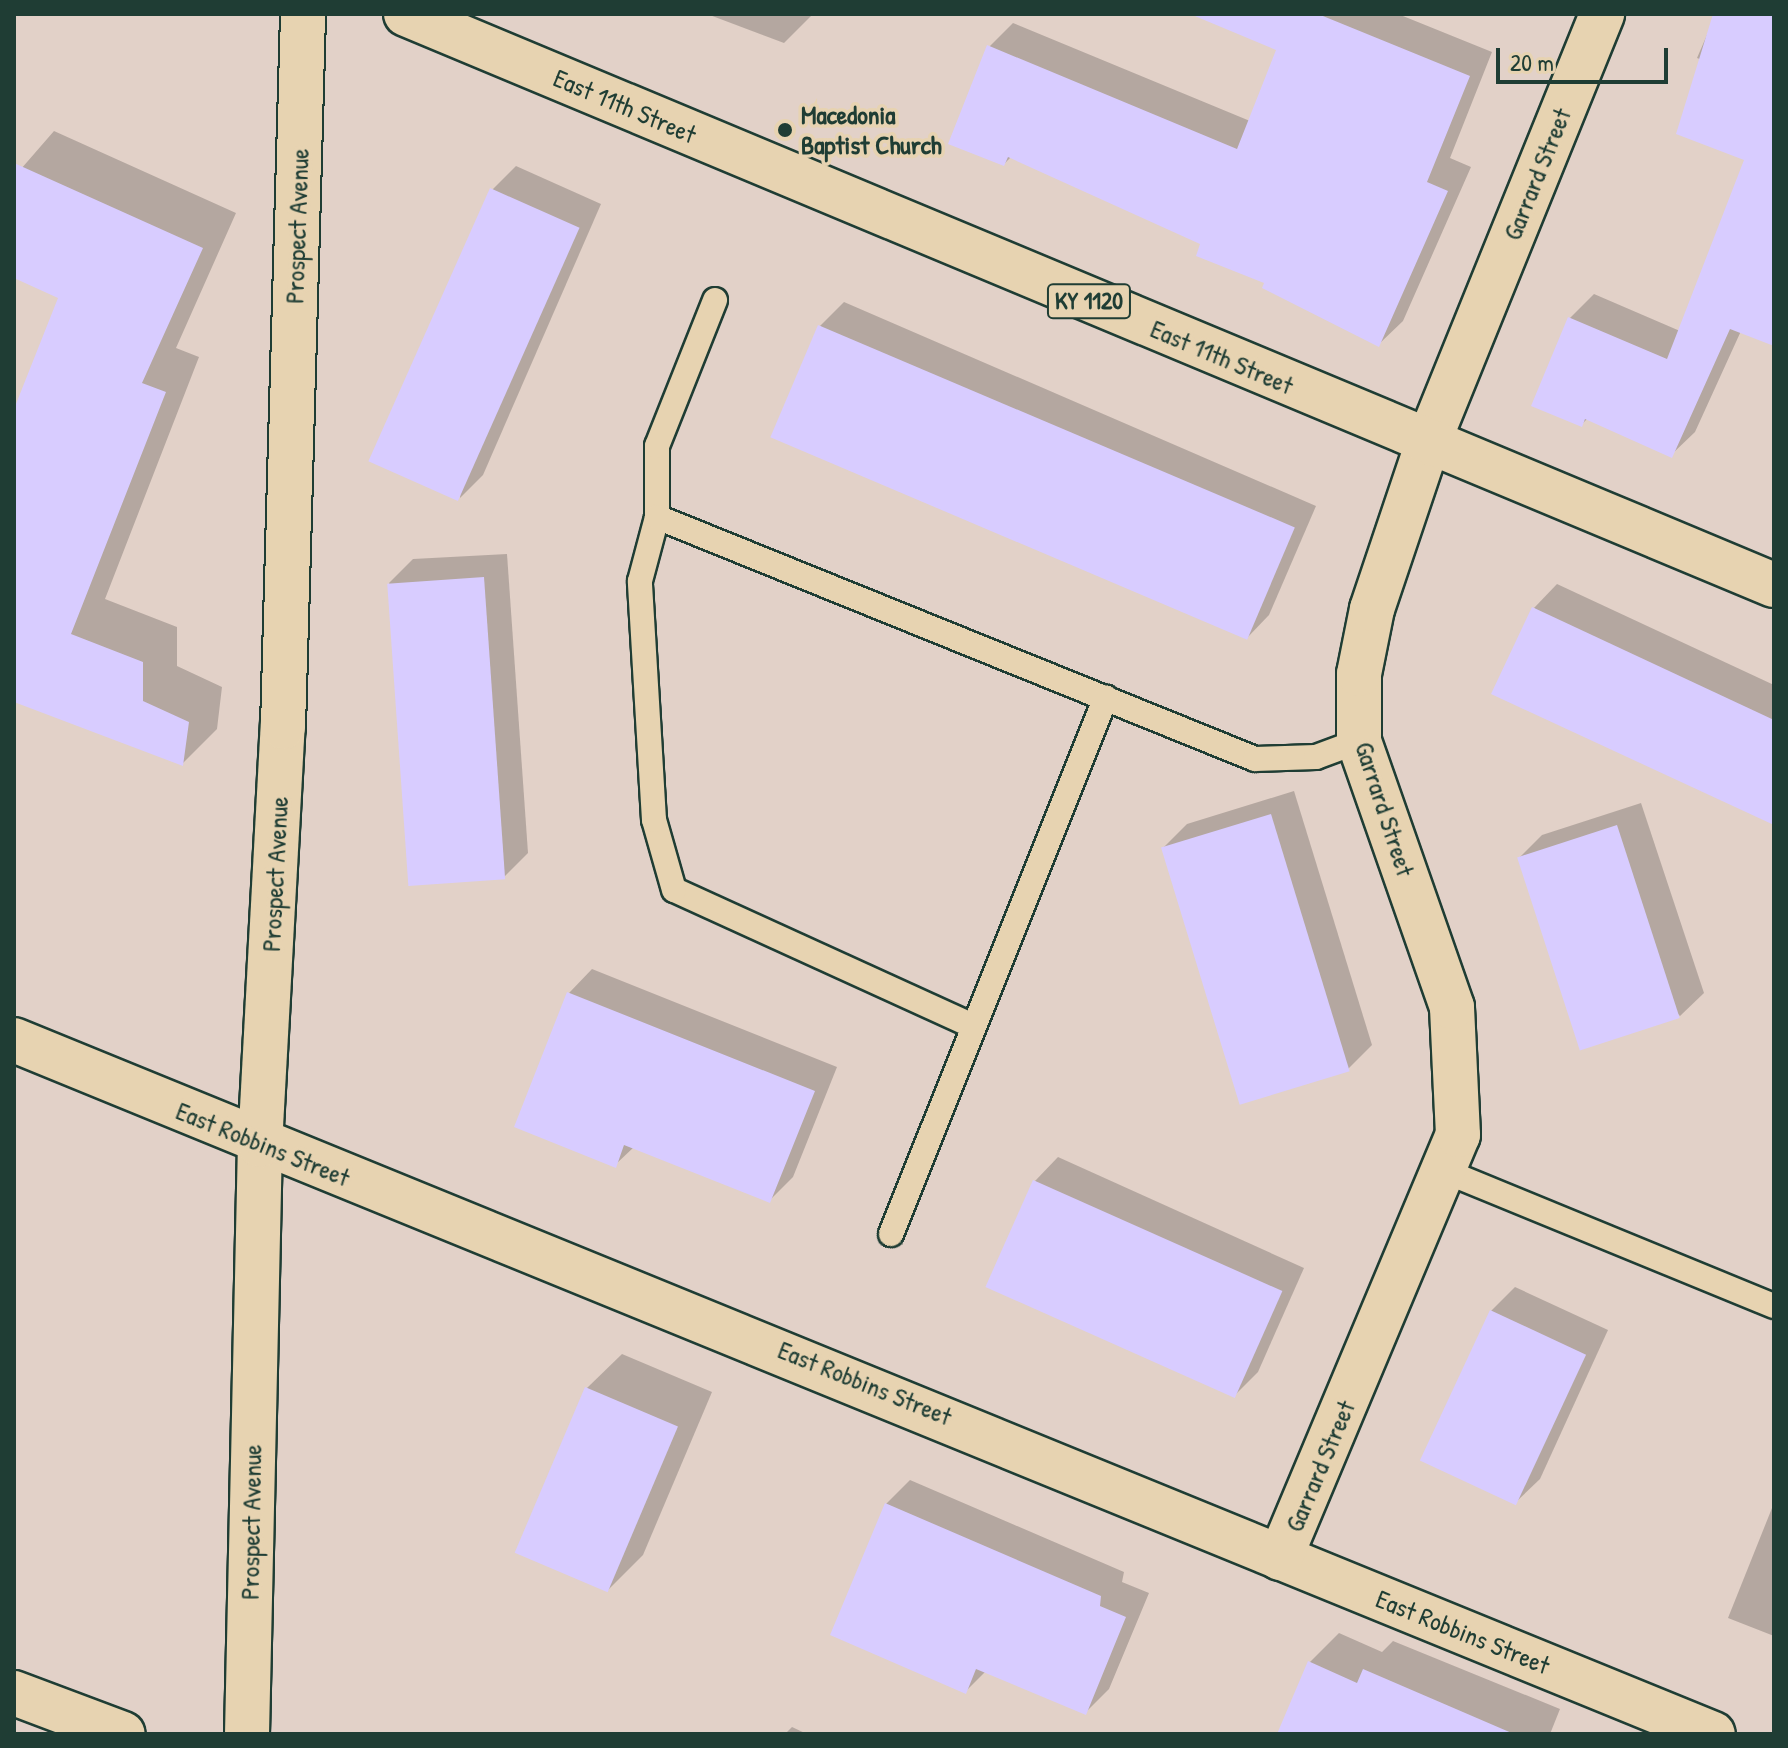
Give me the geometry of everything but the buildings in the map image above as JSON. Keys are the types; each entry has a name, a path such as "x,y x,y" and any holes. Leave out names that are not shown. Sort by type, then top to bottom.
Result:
{"street":[{"name":"Prospect Avenue","path":"247,1734 260,1145 283,727 303,14"},
{"name":"East 11th Street","path":"406,14 1774,585"},
{"name":"Garrard Street","path":"1280,1558 1447,1172 1458,1135 1452,1007 1359,741 1359,674 1372,609 1428,443 1602,14"},
{"name":"East Robbins Street","path":"14,1040 260,1145 944,1415 1280,1558 1713,1734"},
{"path":"14,1693 123,1734"}],"lane":[{"path":"715,300 657,446 657,517 640,581 654,820 674,890 973,1026"},
{"path":"657,517 1255,759 1316,757 1359,741"},
{"path":"891,1234 1106,697"},
{"path":"1447,1172 1774,1306"}],"place":[{"name":"Macedonia Baptist Church","path":"785,130"}]}
